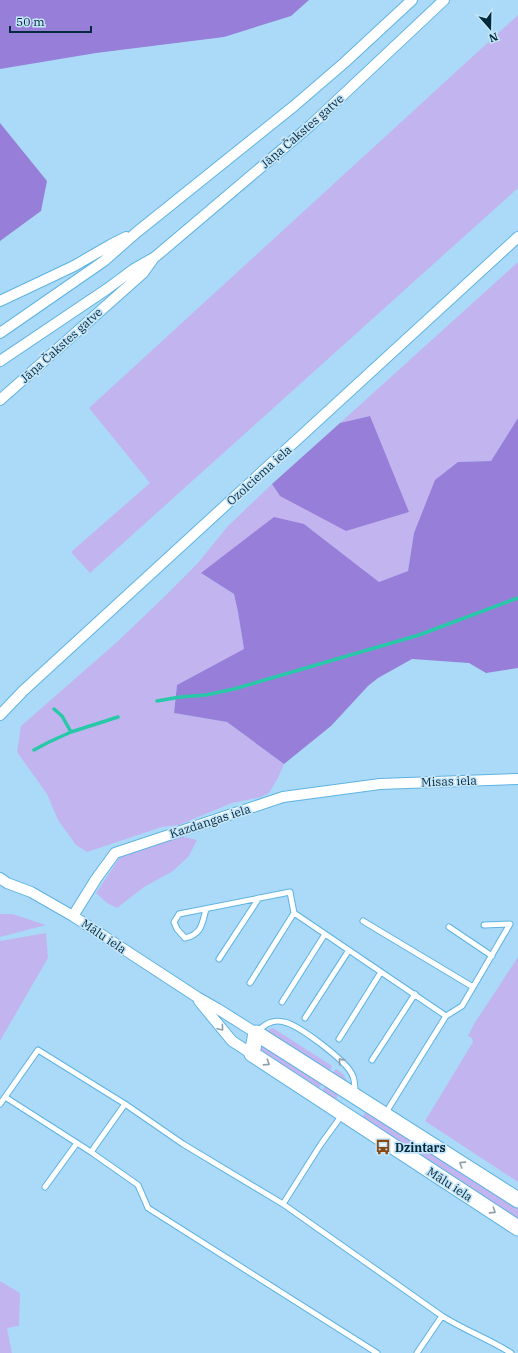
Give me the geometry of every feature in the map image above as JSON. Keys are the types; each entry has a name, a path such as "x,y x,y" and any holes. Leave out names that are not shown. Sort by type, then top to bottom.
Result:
{"street":[{"name":"Jāņa Čakstes gatve","path":"0,333 104,261 137,232 294,106 412,0"},
{"name":"Jāņa Čakstes gatve","path":"0,361 155,256 311,125 444,0"},
{"name":"Jāņa Čakstes gatve","path":"0,301 74,266 112,244 137,232"},
{"name":"Ozolciema iela","path":"0,715 29,686 518,237"},
{"name":"Jāņa Čakstes gatve","path":"0,400 143,272 155,256"},
{"name":"Misas iela","path":"380,784 518,779"},
{"name":"Kazdangas iela","path":"73,916 96,879 115,853 283,797 380,784"},
{"name":"Mālu iela","path":"2,881 31,892 73,916 197,998 218,1009 518,1200"},
{"name":"Mālu iela","path":"197,998 232,1041 518,1228"},
{"path":"252,1054 256,1033"},
{"path":"343,1114 354,1095"}],"lane":[{"path":"206,909 200,930 193,936 185,938 177,929 174,922 179,914 290,892 294,913 250,983"},
{"path":"220,959 259,898"},
{"path":"294,913 446,1016"},
{"path":"363,921 473,987"},
{"path":"385,1115 446,1016 462,1006 510,924 484,926"},
{"path":"449,927 492,956"},
{"path":"282,1002 325,934"},
{"path":"305,1018 349,950"},
{"path":"339,1039 381,972"},
{"path":"372,1060 415,994"},
{"path":"256,1033 262,1026 272,1022 285,1022 299,1029 340,1058 352,1074 355,1084 354,1095"},
{"path":"0,1104 38,1050 125,1104 183,1144 283,1204 442,1316 460,1327 495,1343 511,1353"},
{"path":"5,1097 91,1152 138,1185 148,1208 377,1353"},
{"path":"91,1152 125,1104"},
{"path":"283,1204 321,1144 343,1114"},
{"path":"45,1187 77,1143"},
{"path":"417,1353 442,1316"}],"shaded area":[{"path":"0,0 309,0 291,16 224,37 96,53 0,69"},
{"path":"518,15 518,188 90,573 71,552 150,483 89,408"},
{"path":"0,123 47,181 41,211 0,241"},
{"path":"518,262 518,418 491,461 458,462 414,533 408,571 379,582 304,524 202,574 234,594 244,650 177,685 174,713 227,722 284,764 269,793 261,797 232,803 179,825 162,827 87,852 76,845 58,820 47,794 17,752 21,726 117,642 161,600 197,564 228,526 272,484 280,496 370,416 340,423"},
{"path":"370,416 409,512 346,531 280,496 272,484 340,423"},
{"path":"518,418 518,668 486,673 469,663 412,659 378,678 368,686 331,726 284,764 227,722 174,713 177,685 244,649 234,594 201,573 274,517 304,524 379,582 408,571 414,533 435,480 458,462 491,461"},
{"path":"181,836 197,840 189,856 173,871 144,887 117,908 107,903 96,893 120,857"},
{"path":"0,914 12,914 46,925 0,937"},
{"path":"46,933 48,958 0,1041 0,941"},
{"path":"518,957 518,1182 425,1121 473,1042 472,1038 468,1036 474,1024"},
{"path":"273,1028 332,1066 329,1072 266,1031"},
{"path":"262,1044 323,1082 317,1091 261,1054 259,1046"},
{"path":"336,1069 343,1074 348,1083 332,1074"},
{"path":"326,1085 338,1093 337,1098 334,1100 321,1093"},
{"path":"366,1111 518,1207 518,1219 361,1119"},
{"path":"0,1281 20,1293 19,1326 7,1328 12,1353 0,1353"}],"waterway":[{"path":"157,701 206,695 234,689 419,635 518,598"},
{"path":"54,709 62,716 71,732 118,717"},
{"path":"34,750 71,732"}],"place":[{"name":"Dzintars","path":"383,1147"}]}
